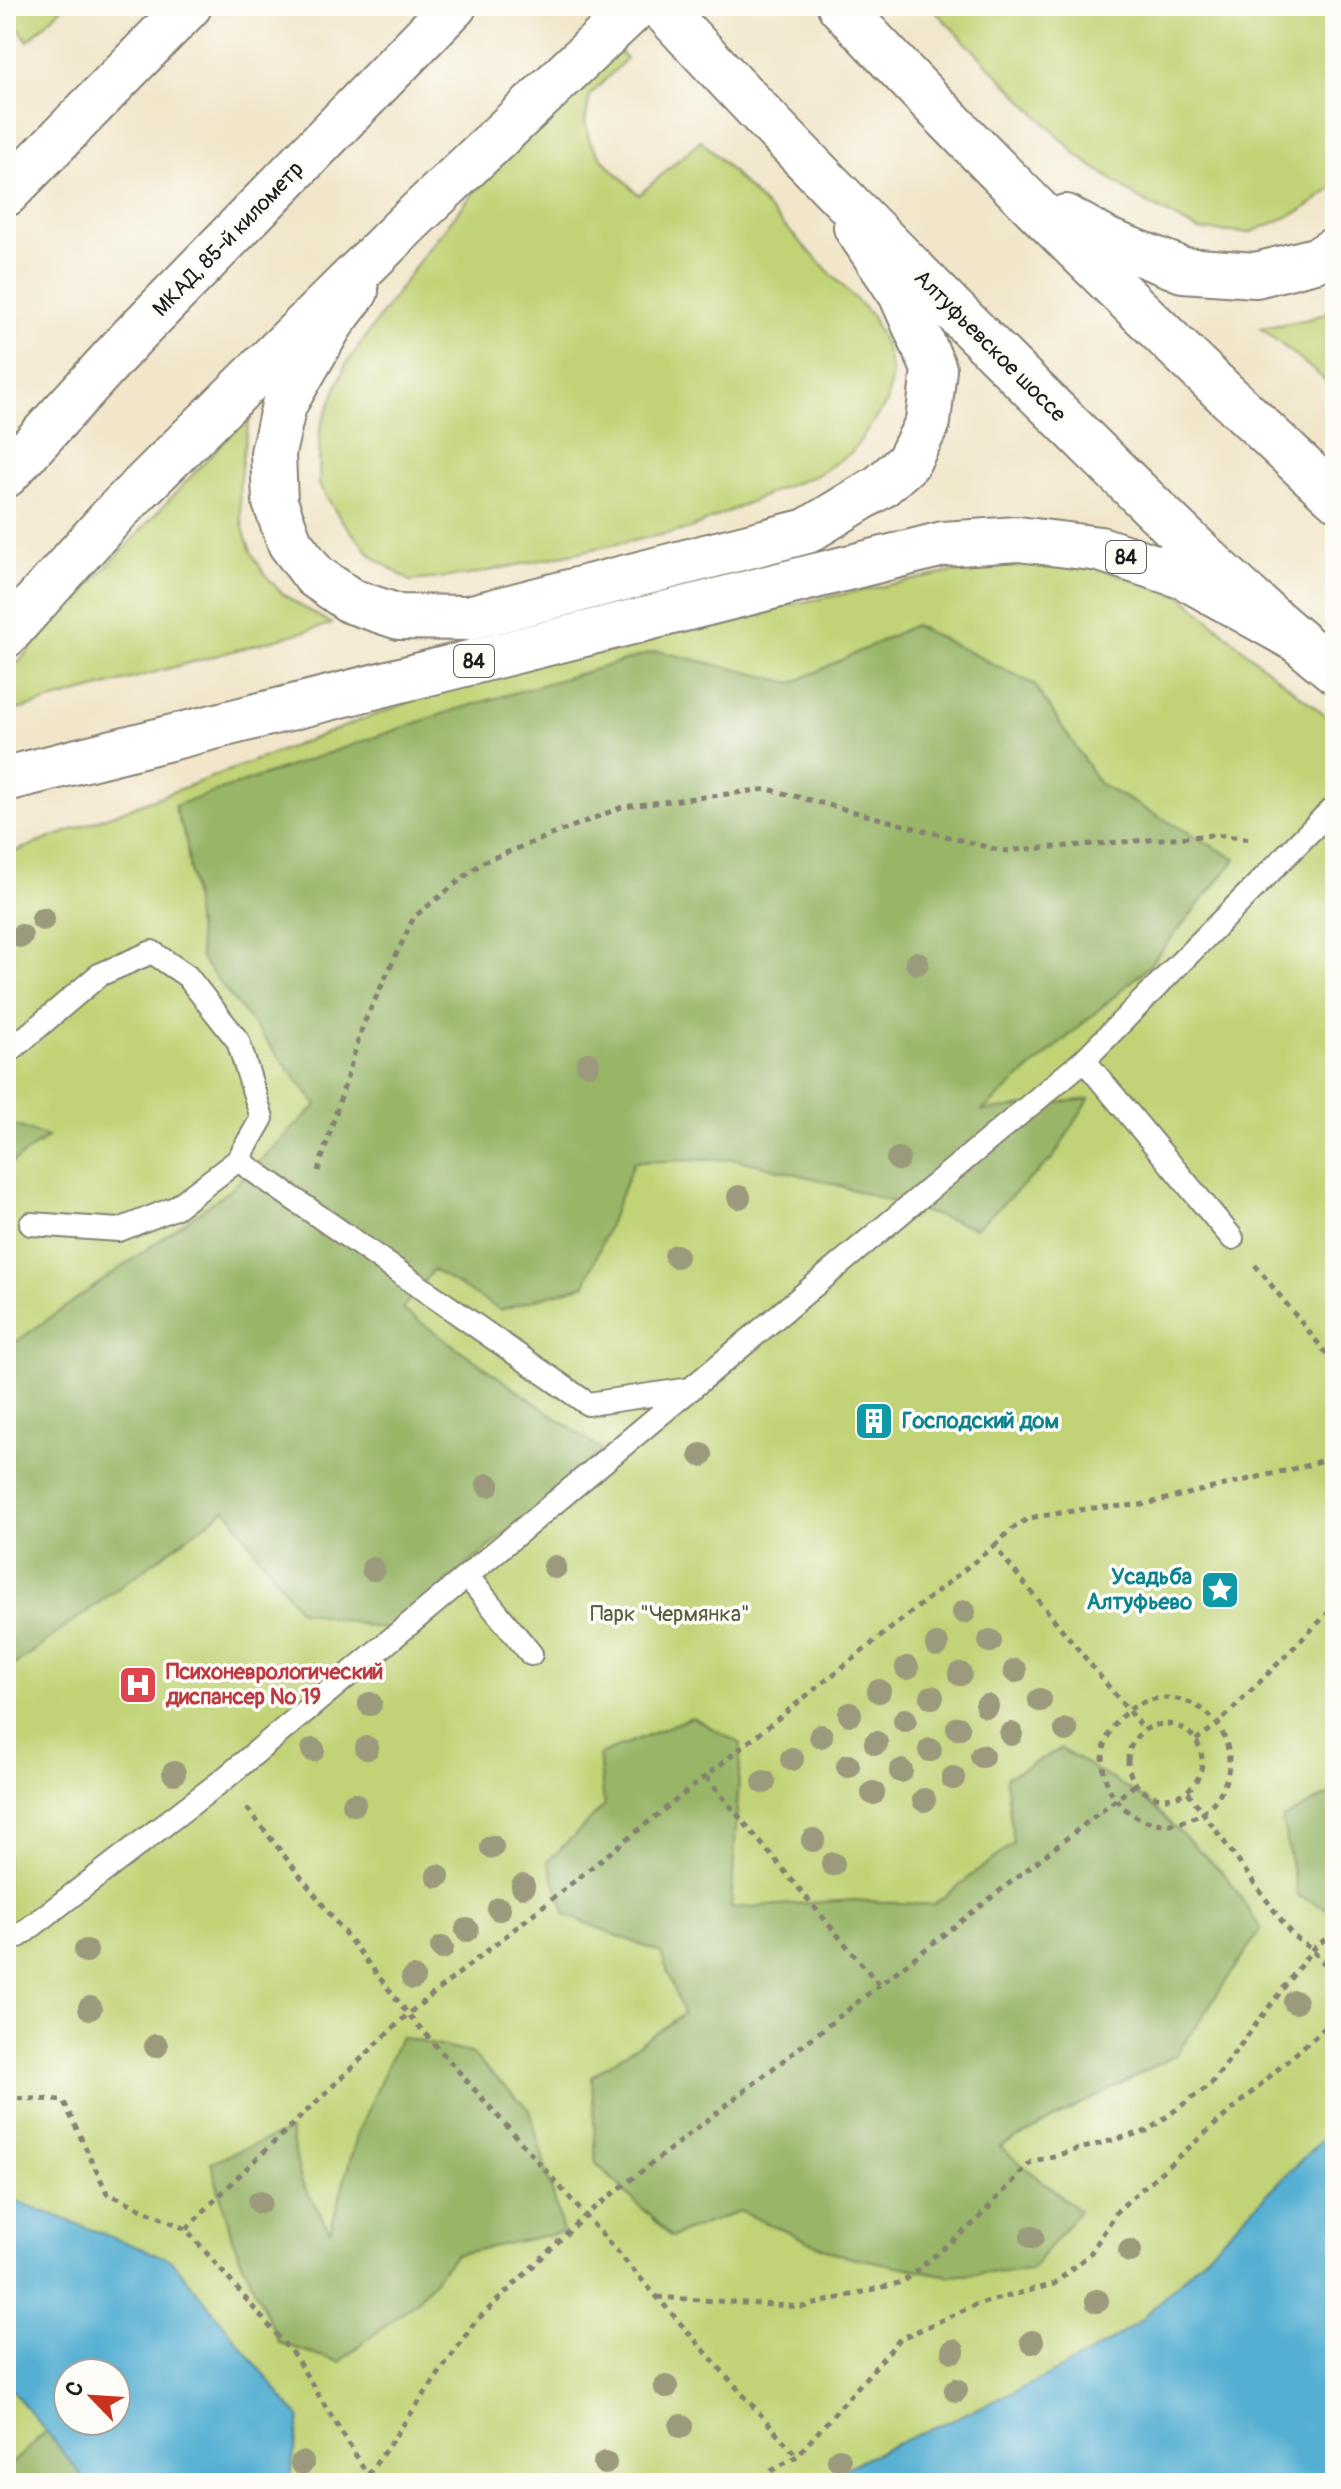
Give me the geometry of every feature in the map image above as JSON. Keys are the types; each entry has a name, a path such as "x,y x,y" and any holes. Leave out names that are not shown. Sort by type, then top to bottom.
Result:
{"main road":[{"path":"6,194 189,6"},
{"name":"МКАД, 85-й километр","path":"6,475 130,339 454,6"},
{"path":"6,635 117,511 409,222 637,6"},
{"name":"Алтуфьевское шоссе","path":"660,6 925,282 1149,503 1292,637 1335,671"},
{"path":"841,8 1239,408 1335,497"},
{"path":"409,222 331,324 284,405 273,453 275,502 290,543 315,576 351,601 399,617 468,618 807,531 872,493 908,462 928,422 934,369 901,294 818,173"},
{"path":"1018,189 1108,241 1183,270 1256,275 1319,259 1335,249"},
{"name":"84","path":"6,779 943,544 1018,539 1100,549 1185,577 1292,637"}],"lane":[{"path":"19,1936 224,1779 1084,1060 1330,811 1335,816"},
{"path":"6,1054 99,975 152,952 187,976 238,1041 262,1118 238,1160 175,1208 119,1230 31,1224"},
{"path":"1084,1060 1232,1238"},
{"path":"238,1160 588,1404 691,1389"},
{"path":"467,1576 531,1654"}],"path":[{"path":"307,1208 363,1025 414,917 483,862 622,807 768,789 1002,851 1214,835 1297,845"},
{"path":"1232,1238 1335,1364"},
{"path":"186,2229 408,2014 1012,1529 1029,1518 1085,1509 1141,1505 1309,1465 1335,1455"},
{"path":"994,1546 1144,1730"},
{"path":"1196,1740 1218,1724 1335,1607"},
{"path":"1328,1613 1335,1623"},
{"path":"1165,1697 1185,1700 1203,1709 1218,1724 1227,1741 1229,1761 1226,1780 1204,1812 1187,1821 1158,1823 1130,1814 1116,1800 1106,1783 1102,1763 1105,1743 1113,1725 1127,1710 1145,1700 1165,1697"},
{"path":"1162,1724 1172,1725 1181,1727 1196,1740 1203,1757 1199,1776 1188,1792 1170,1799 1151,1796 1136,1784 1128,1766 1131,1746 1144,1730 1162,1724"},
{"path":"706,1777 881,1987"},
{"path":"224,1779 408,2014 797,2456"},
{"path":"366,2483 368,2475 475,2322 586,2215 881,1987 1136,1784"},
{"path":"1188,1792 1292,1935 1312,1950 1335,1975"},
{"path":"655,2297 803,2307 903,2282 975,2222 1031,2162 1147,2131 1211,2084 1312,1950 1335,1931"},
{"path":"750,2483 797,2456 900,2339 975,2305 1054,2284 1090,2254 1118,2210 1335,2019"},
{"path":"6,2098 63,2100 107,2193 186,2229 294,2355 368,2475"}],"green space":[{"path":"6,6 64,6 28,41 6,12"},
{"path":"930,6 1335,6 1335,187 1301,211 1249,233 1198,230 1138,198 1078,156"},
{"path":"616,48 626,59 590,95 585,122 590,142 605,162 639,195 701,140 872,316 886,348 892,373 887,402 852,452 817,475 689,529 469,575 410,581 373,557 341,520 319,485 320,429 345,366 425,253 474,192"},
{"path":"1335,310 1335,388 1261,328 1309,319"},
{"path":"251,412 242,460 240,507 243,529 251,550 280,591 332,624 6,713 6,675"},
{"name":"Парк \"Чермянка\"","path":"1064,557 1182,596 1335,723 1335,2483 6,2483 6,855 459,683 719,619 978,567"},
{"path":"914,625 1034,684 1100,784 1236,859 1147,968 982,1111 1089,1099 1053,1158 976,1228 821,1180 735,1159 634,1162 585,1285 500,1310 433,1270 402,1309 603,1451 390,1631 299,1610 226,1509 6,1671 6,1349 230,1190 317,1105 201,959 186,840 174,806 451,711 658,651 793,683"},
{"path":"6,1122 48,1137 6,1167"},
{"path":"692,1717 741,1744 731,1908 853,1900 933,1905 1013,1844 1006,1777 1061,1749 1145,1799 1227,1877 1261,1929 1177,2054 1000,2147 1079,2211 1031,2270 949,2276 837,2254 739,2211 671,2237 596,2163 592,2076 683,2014 661,1953 566,1915 548,1861 604,1806 599,1755"},
{"path":"1335,1791 1335,1912 1298,1896 1282,1819"},
{"path":"400,2037 470,2053 530,2110 563,2232 454,2255 417,2301 339,2362 279,2343 233,2241 211,2162 290,2130 301,2181 330,2231 358,2132"},
{"path":"52,2426 52,2437 78,2437 140,2483 6,2483 6,2469"}],"water":[{"path":"1335,2126 1335,2483 815,2483 1054,2373 1113,2339 1142,2319"},
{"path":"6,2197 172,2260 300,2419 289,2483 88,2483 6,2383"}],"place":[{"name":"Господский дом","path":"874,1421"},
{"name":"Усадьба Алтуфьево","path":"1220,1590"},
{"name":"Психоневрологический диспансер № 19","path":"138,1685"}]}
